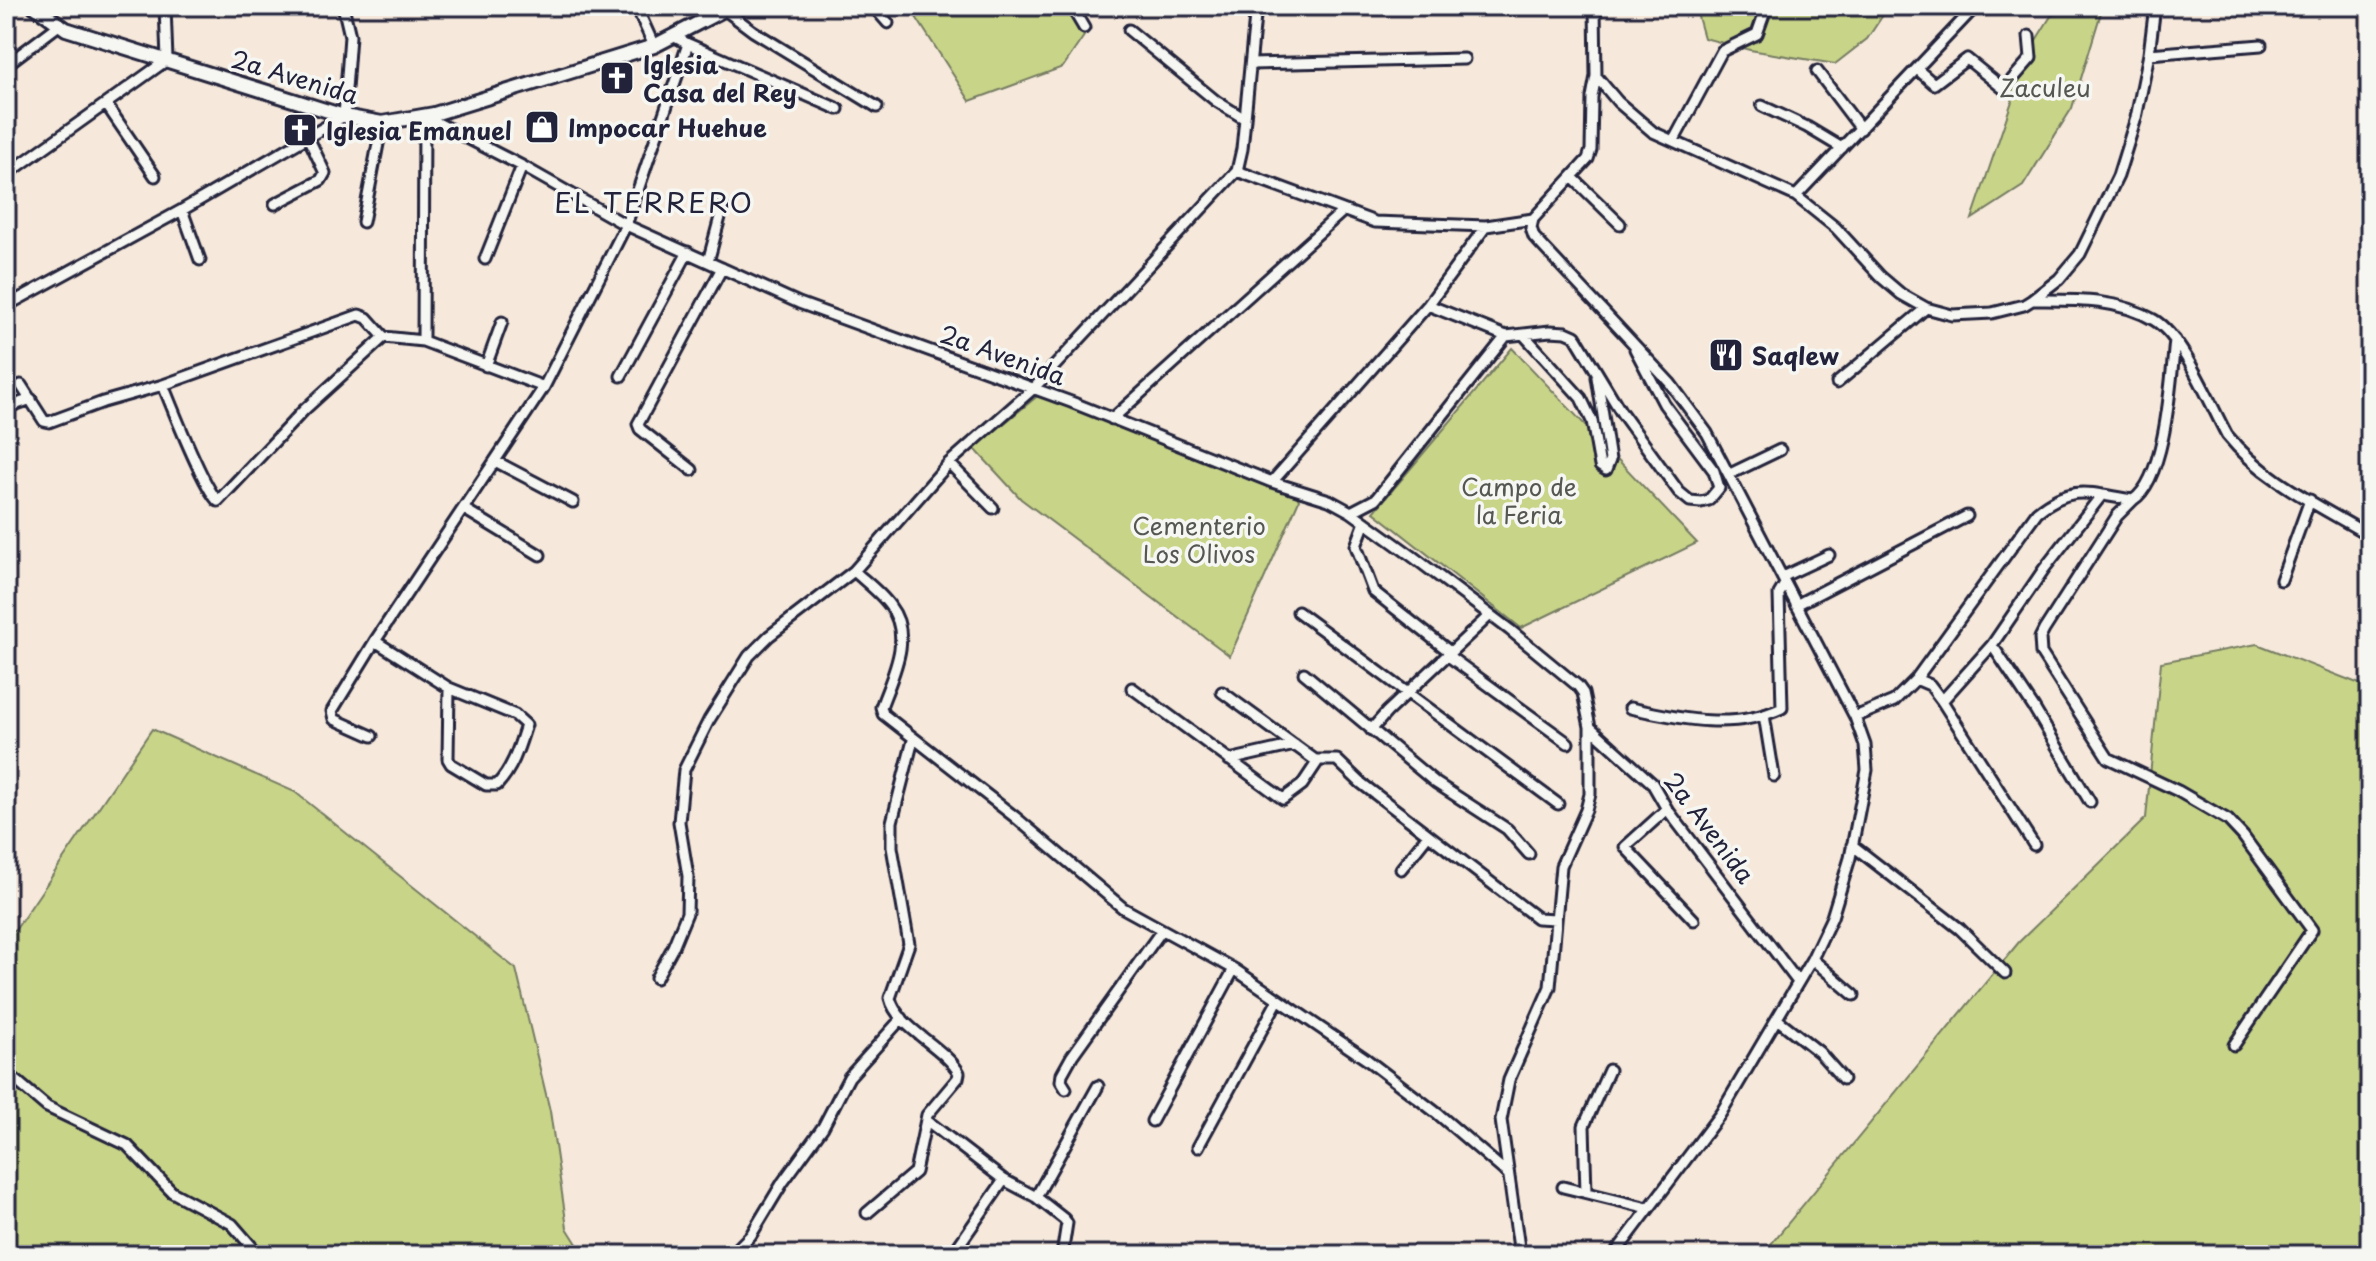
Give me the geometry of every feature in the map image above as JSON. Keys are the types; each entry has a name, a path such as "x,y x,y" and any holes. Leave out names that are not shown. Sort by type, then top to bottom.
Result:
{"street":[{"name":"2a Avenida","path":"34,6 59,25 344,116 382,123 424,116 522,166 626,225 799,303 1034,388 1272,482 1329,500 1351,512 1490,615 1578,686 1583,693 1590,727 1652,783 1667,809 1798,982"},
{"path":"6,175 167,60 165,6"},
{"path":"6,306 182,210 344,116 350,36 343,6"},
{"path":"636,6 654,46"},
{"path":"873,6 888,23"},
{"path":"1071,6 1084,28"},
{"path":"656,978 687,913 688,876 679,822 684,770 709,720 749,656 769,636 854,571 949,463 1034,388 1237,171 1256,6"},
{"path":"1595,6 1596,76 1592,97 1591,150 1588,159 1533,219 1531,228 1534,237 1628,335 1707,433 1855,717 1865,745 1867,770 1852,845 1832,917 1812,959 1721,1113 1614,1255"},
{"path":"1674,140 1722,51 1757,34 1767,6"},
{"path":"1796,196 1976,6"},
{"path":"1596,76 1618,102 1653,132 1796,196 1836,228 1901,294 1926,308 1952,315 1992,313 2032,300 2059,279 2080,254 2118,176 2136,118 2155,6"},
{"path":"423,341 424,116 654,46 728,8 753,31 877,107"},
{"path":"6,65 59,25"},
{"path":"1129,30 1216,101 1245,119"},
{"path":"1917,69 1934,84 1967,59 2004,89 2031,58 2029,36"},
{"path":"675,37 838,109"},
{"path":"372,736 334,719 332,711 544,387 626,225 688,44"},
{"path":"2149,54 2261,45"},
{"path":"1251,64 1464,59"},
{"path":"1817,71 1861,129"},
{"path":"106,104 155,176"},
{"path":"1762,106 1842,148"},
{"path":"363,222 382,123"},
{"path":"275,204 321,180 325,173 308,137"},
{"path":"485,259 522,166"},
{"path":"1237,171 1375,222 1486,226 1533,219"},
{"path":"1572,177 1620,224"},
{"path":"708,262 723,206"},
{"path":"182,210 200,260"},
{"path":"1112,419 1342,212"},
{"path":"1272,482 1428,305 1486,226"},
{"path":"621,376 688,252"},
{"path":"692,470 640,429 638,424 722,268"},
{"path":"2032,300 2076,300 2124,308 2156,321 2175,340 2236,446 2277,478 2370,536"},
{"path":"1428,305 1506,336 1550,331 1575,336 1621,412 1679,492 1690,501 1701,502 1716,495 1719,481 1714,471 1664,404 1628,335"},
{"path":"1837,383 1926,308"},
{"path":"21,385 44,421 49,422 359,315 367,318 384,337 423,341 544,387"},
{"path":"486,366 502,322"},
{"path":"1524,335 1581,398 1592,421 1600,466 1606,470 1610,460 1595,370"},
{"path":"1351,512 1376,499 1506,336"},
{"path":"163,385 205,481 218,501 304,410 384,337"},
{"path":"2175,340 2166,424 2144,492 2117,516 2044,630 2040,638 2041,653 2108,758 2178,791 2228,820 2312,930 2234,1045"},
{"path":"6,408 31,399"},
{"path":"1730,474 1780,450"},
{"path":"495,461 573,502"},
{"path":"949,463 993,508"},
{"path":"1855,717 1894,701 1916,679 2037,512 2060,496 2074,492 2133,500"},
{"path":"1942,701 1992,645 2044,569 2101,496"},
{"path":"2281,580 2310,500"},
{"path":"464,509 540,555"},
{"path":"1796,605 1967,516"},
{"path":"1365,522 1356,546 1373,591 1568,743"},
{"path":"1630,708 1692,721 1726,721 1764,715 1784,706 1779,594 1783,580 1829,555"},
{"path":"854,571 891,607 902,636 899,655 881,707 883,714 1015,817 1123,908 1234,969 1378,1068 1508,1174"},
{"path":"1298,612 1558,804"},
{"path":"1371,730 1490,615"},
{"path":"375,641 449,688 523,720 526,725 515,757 505,777 497,785 486,785 451,764 448,759 449,688"},
{"path":"1992,645 2090,802"},
{"path":"1304,673 1436,783 1507,829 1529,854"},
{"path":"1916,679 1930,685 1942,701 2034,845"},
{"path":"1132,688 1283,799 1302,785 1318,761"},
{"path":"1222,692 1318,761 1337,760 1361,783 1537,918 1556,919"},
{"path":"1764,715 1774,776"},
{"path":"1520,1255 1501,1120 1509,1080 1550,987 1561,866 1590,794 1590,727"},
{"path":"867,1213 915,1172 929,1111 959,1073 902,1018 892,1006 890,998 909,944 892,847 892,822 913,740"},
{"path":"1229,760 1295,745"},
{"path":"1667,809 1625,847 1694,920"},
{"path":"1401,869 1428,835"},
{"path":"1852,845 1960,929 2005,973"},
{"path":"1066,1089 1061,1081 1062,1074 1072,1056 1162,930"},
{"path":"1812,959 1854,995"},
{"path":"1152,1121 1234,969"},
{"path":"1198,1147 1278,1000"},
{"path":"731,1255 751,1235 783,1182 823,1127 849,1077 902,1018"},
{"path":"1777,1019 1819,1052 1843,1079"},
{"path":"1586,1192 1584,1126 1609,1070"},
{"path":"6,1072 47,1107 127,1145 172,1192 232,1224 259,1255"},
{"path":"1036,1197 1098,1086"},
{"path":"926,1120 1004,1180 1036,1197 1067,1223 1062,1255"},
{"path":"952,1255 1004,1180"},
{"path":"1563,1187 1648,1208"}],"green space":[{"path":"909,6 1066,6 1084,36 1063,67 970,101"},
{"path":"1695,6 1889,6 1867,39 1835,64 1750,50 1704,38"},
{"name":"Zaculeu","path":"2075,6 2103,6 2072,108 2023,186 1972,219 2013,98 2007,87 2051,16"},
{"name":"Campo de la Feria","path":"1512,348 1697,543 1521,628 1374,512"},
{"name":"Cementerio Los Olivos","path":"1040,394 1297,496 1299,500 1230,656 1021,499 974,448"},
{"path":"2257,644 2370,688 2370,1255 1762,1255 2019,942 2146,818 2161,662"},
{"path":"152,729 295,792 516,969 550,1111 567,1228 584,1255 6,1255 6,933 16,929"}],"place":[{"name":"Iglesia Casa del Rey","path":"617,78"},
{"name":"Impocar Huehue","path":"542,127"},
{"name":"Iglesia Emanuel","path":"300,130"},
{"name":"Saqlew","path":"1726,355"}],"district":[{"name":"EL TERRERO","path":"654,201"}]}
